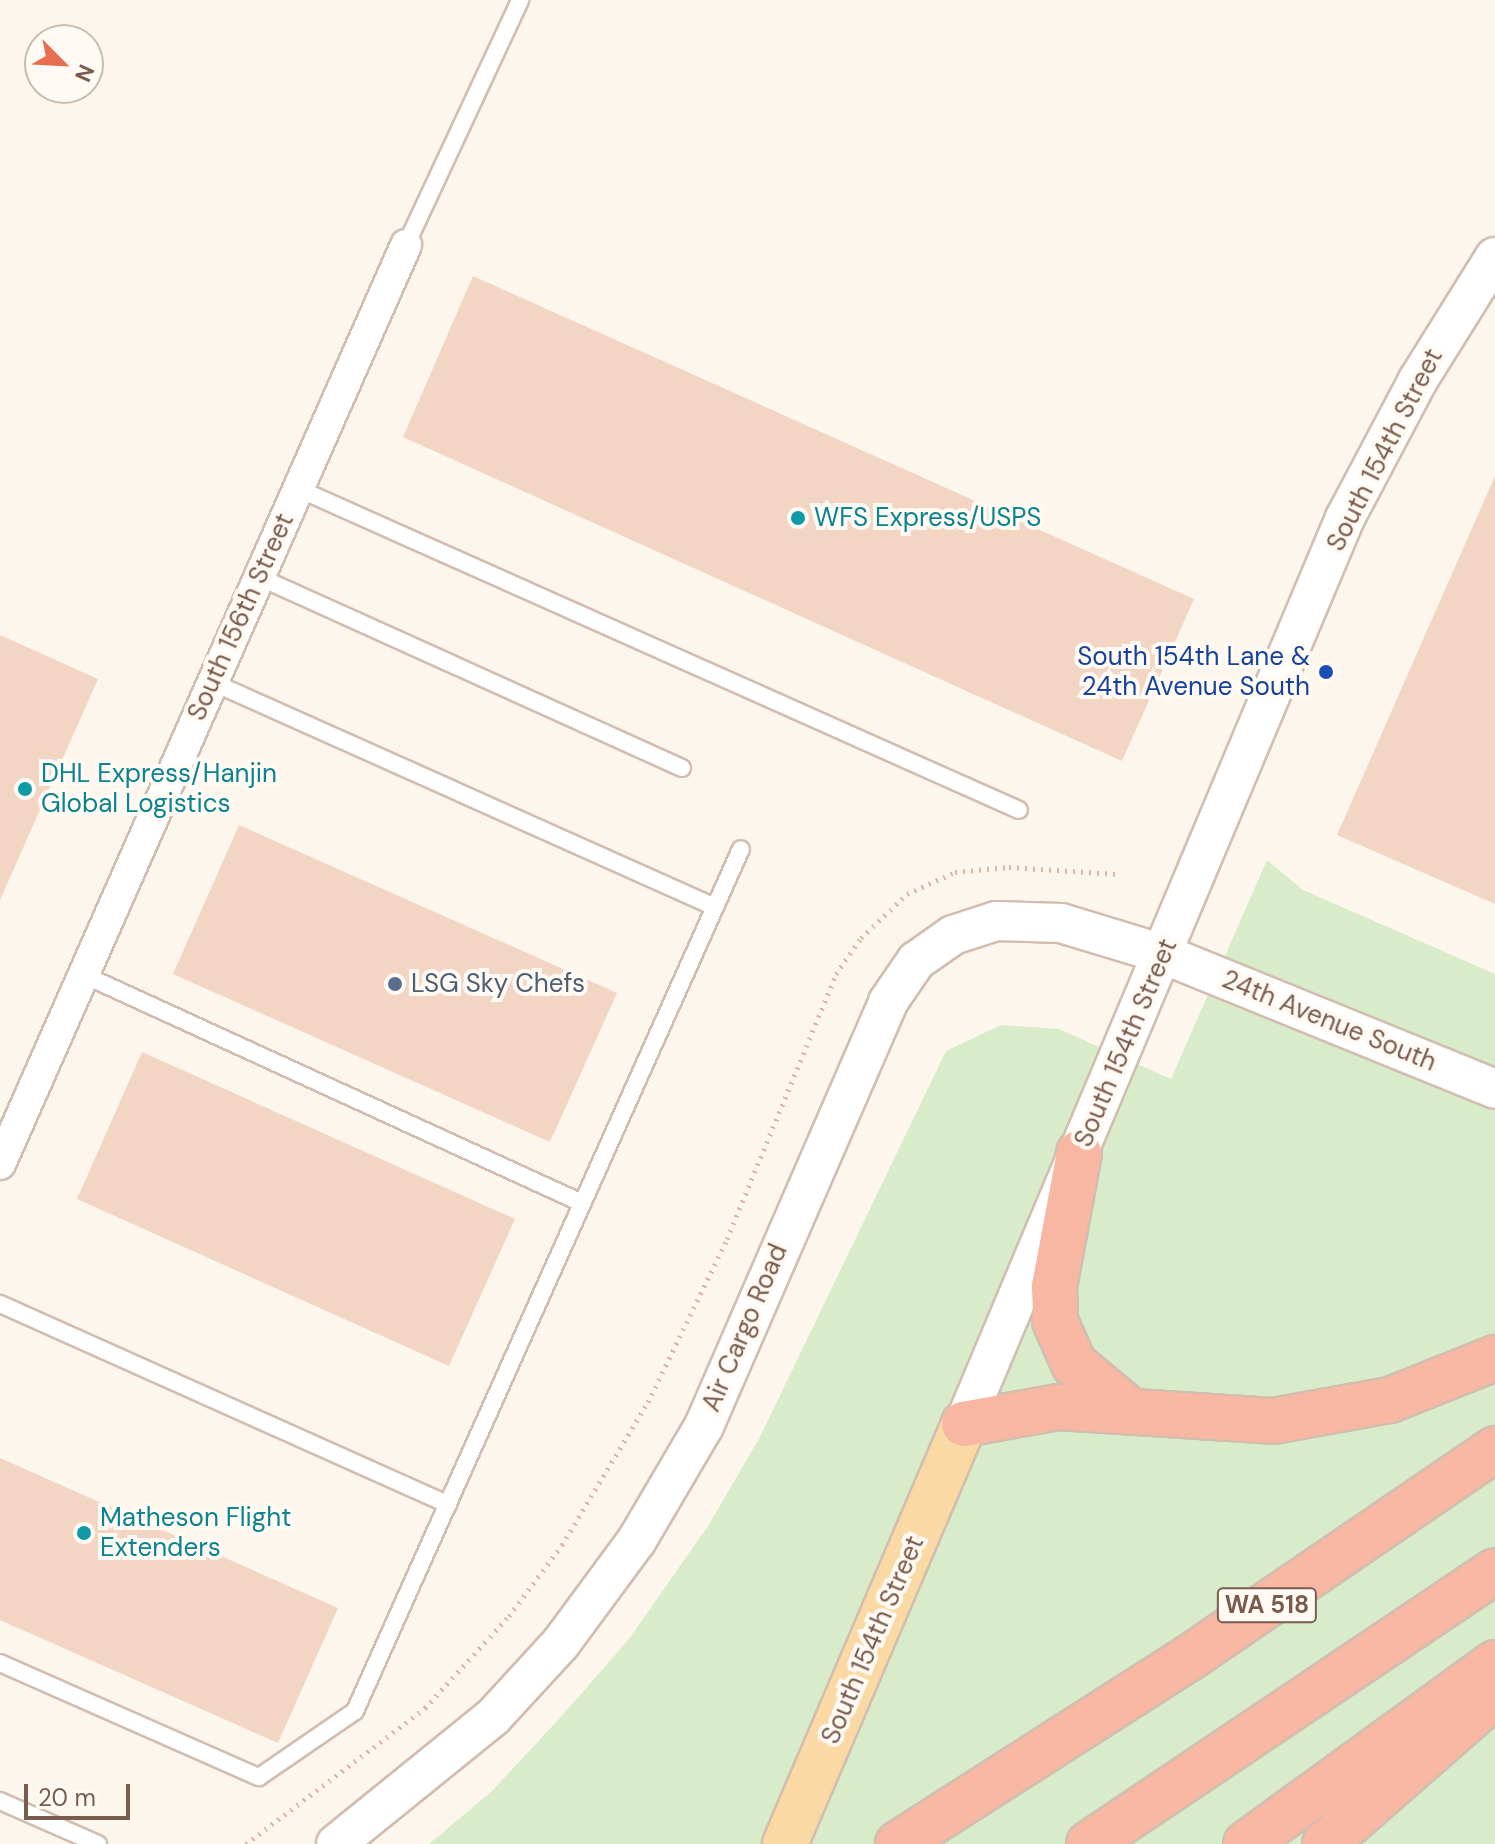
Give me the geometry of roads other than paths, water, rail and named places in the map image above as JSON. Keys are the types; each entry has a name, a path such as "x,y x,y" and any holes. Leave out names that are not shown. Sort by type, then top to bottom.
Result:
{"highway":[{"path":"1079,1153 1054,1286 1055,1321 1074,1364 1127,1408"},
{"path":"964,1424 1058,1407 1127,1408 1211,1421 1273,1421 1390,1400 1495,1358"},
{"name":"WA 518","path":"898,1844 1189,1658 1495,1449"},
{"path":"1089,1844 1495,1571"},
{"path":"1246,1844 1495,1663"},
{"path":"1325,1844 1495,1695"}],"main road":[{"name":"South 154th Street","path":"785,1844 964,1424"}],"street":[{"name":"South 156th Street","path":"0,1164 406,245"},
{"name":"South 154th Street","path":"964,1424 1345,518 1418,380 1495,257"},
{"name":"Air Cargo Road","path":"336,1844 493,1717 561,1643 637,1540 704,1426 861,1054 916,961 953,935 996,921 1061,923 1163,954"},
{"name":"24th Avenue South","path":"1163,954 1495,1089"}],"lane":[{"path":"406,245 520,0"},
{"path":"299,489 1019,810"},
{"path":"259,577 682,768"},
{"path":"212,682 715,907"},
{"path":"0,1663 259,1777 355,1711 741,849"},
{"path":"82,974 582,1203"},
{"path":"0,1304 448,1504"},
{"path":"0,1801 98,1844"}],"place":[{"name":"WFS Express/USPS","path":"798,518"},
{"name":"South 154th Lane & 24th Avenue South","path":"1326,672"},
{"name":"DHL Express/Hanjin Global Logistics","path":"25,789"},
{"name":"LSG Sky Chefs","path":"395,984"},
{"name":"Matheson Flight Extenders","path":"84,1533"}]}
